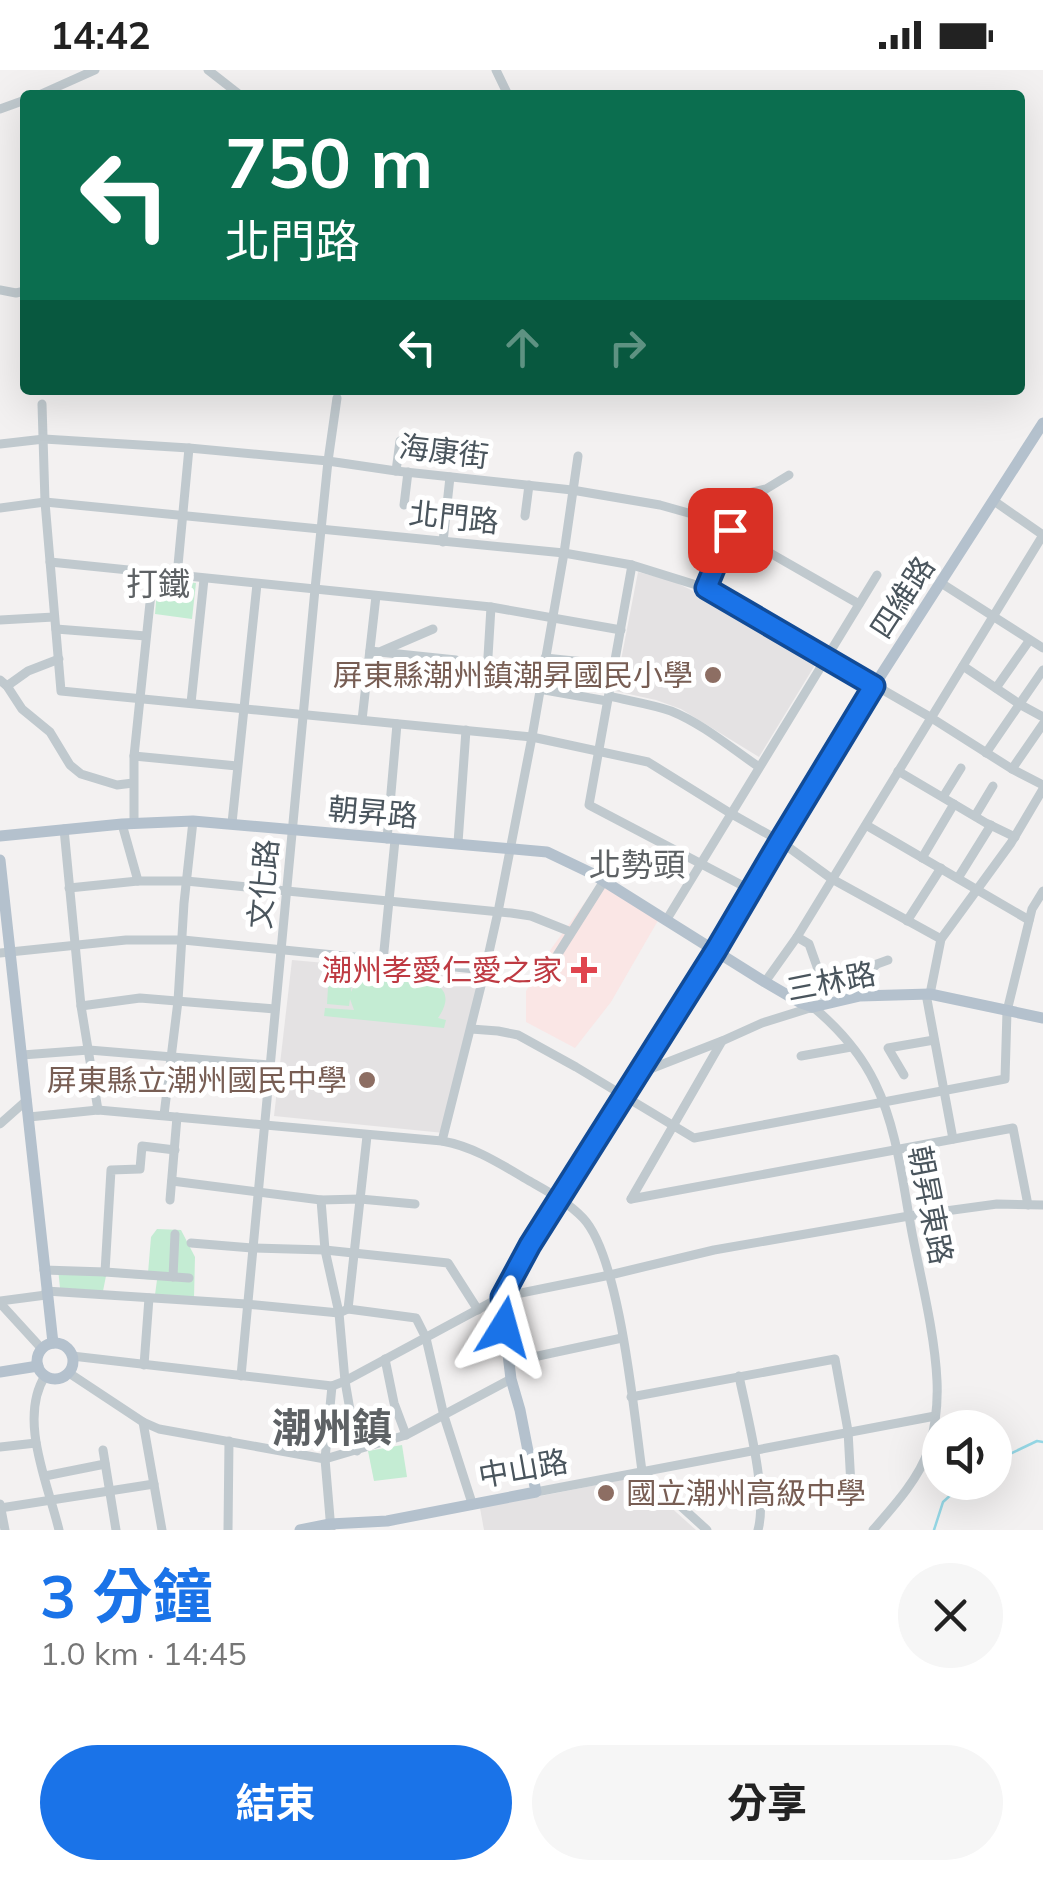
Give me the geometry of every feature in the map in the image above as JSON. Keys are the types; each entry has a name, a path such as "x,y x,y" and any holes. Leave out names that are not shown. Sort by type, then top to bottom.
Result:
{"main road":[{"name":"四維路","path":"502,1297 874,686 1043,422"},
{"name":"朝昇路","path":"0,836 128,823 193,821 547,852 604,881 716,950"},
{"path":"0,860 6,952 22,1055 46,1293 47,1346 38,1356 41,1371"},
{"name":"朝昇東路","path":"716,950 806,1005"},
{"name":"三林路","path":"806,1005 857,990 928,994 1043,1018"},
{"path":"502,1297 512,1379 536,1492"},
{"path":"0,1372 41,1371 55,1379 69,1373 73,1362 66,1347 47,1346"},
{"name":"中山路","path":"300,1530 387,1521 536,1492"}],"street":[{"path":"50,90 95,70"},
{"path":"208,70 234,90"},
{"name":"文化路","path":"241,1376 314,589 337,398"},
{"path":"42,404 45,502 61,690 532,737 648,762 780,841 832,878 941,939"},
{"name":"海康街","path":"0,444 44,439 328,460 660,504 730,530 859,604"},
{"path":"396,471 400,441"},
{"path":"177,576 190,448"},
{"path":"442,1141 498,912 532,737 578,456"},
{"path":"404,505 408,472"},
{"path":"706,588 740,495 766,489 789,475"},
{"path":"444,542 450,477"},
{"path":"525,516 529,485"},
{"path":"765,982 1043,535 994,501"},
{"name":"北門路","path":"0,508 45,502 564,552 632,564 706,588 1043,787"},
{"path":"50,562 492,607 621,630"},
{"path":"632,564 589,805 751,890"},
{"path":"138,881 128,823 153,574"},
{"path":"667,920 877,575"},
{"path":"191,703 204,579"},
{"path":"232,823 257,584"},
{"path":"941,584 1037,644 996,688"},
{"path":"362,720 374,652 376,596"},
{"path":"487,673 492,607"},
{"path":"0,620 54,617"},
{"path":"374,652 434,629"},
{"path":"56,630 146,636"},
{"path":"374,652 456,660"},
{"path":"545,658 614,665"},
{"path":"59,659 4,683 22,709 50,732 70,765 81,774 117,785 133,784"},
{"path":"963,666 1043,720 1012,768"},
{"path":"986,753 1043,670"},
{"path":"539,689 678,714 759,767"},
{"path":"383,961 390,902 397,724"},
{"path":"458,843 466,730"},
{"path":"134,756 237,766"},
{"path":"943,797 960,768"},
{"path":"898,771 1015,836"},
{"path":"974,816 993,786"},
{"path":"954,1139 928,994 941,939 1015,836 1043,787"},
{"path":"922,858 954,804"},
{"path":"164,1115 193,821"},
{"path":"866,825 1030,920"},
{"path":"958,878 990,825"},
{"path":"64,829 74,945 98,1110"},
{"path":"907,921 941,868"},
{"path":"69,888 186,881 531,916 571,932"},
{"path":"556,957 604,881"},
{"path":"471,1029 518,1036 576,1066 694,1138 1005,1080 1007,1011 1032,909 1043,891"},
{"path":"796,937 808,944 826,992"},
{"path":"6,952 126,940 183,940 485,970"},
{"path":"806,1005 826,992 857,990 877,964 888,960"},
{"path":"82,1006 140,998 276,1009"},
{"name":"三林路","path":"638,1074 806,1005"},
{"name":"朝昇東路","path":"806,1005 831,1022 851,1047 868,1070 883,1104 896,1150 935,1365 936,1410"},
{"path":"904,1075 888,1048 934,1040"},
{"path":"722,1041 630,1199 1013,1128 1028,1204"},
{"path":"801,1056 851,1047"},
{"path":"22,1055 88,1050 269,1065"},
{"path":"0,1124 27,1100"},
{"path":"29,1117 98,1110 442,1141 472,1149 559,1199 584,1219 602,1251 610,1276 642,1471 707,1530"},
{"path":"170,1200 177,1116"},
{"path":"357,1451 345,1382 344,1311 356,1254 367,1136"},
{"path":"105,1272 111,1170 140,1169 142,1146 175,1150"},
{"path":"172,1181 320,1200 414,1204"},
{"path":"320,1200 325,1250 344,1311"},
{"path":"72,1356 332,1386 502,1297 714,1250 909,1216 975,1206 1043,1206"},
{"path":"173,1277 175,1234"},
{"path":"190,1243 325,1250 448,1263 478,1310"},
{"path":"44,1270 190,1278"},
{"path":"0,1302 46,1293 416,1318 426,1338 444,1416 472,1503"},
{"path":"144,1365 149,1298"},
{"path":"0,1302 47,1346"},
{"path":"510,1362 622,1338"},
{"path":"385,1359 406,1435"},
{"path":"631,1397 835,1359 848,1430 851,1486"},
{"path":"41,1371 33,1425 59,1530"},
{"path":"69,1373 159,1430 325,1459 406,1435 512,1379"},
{"path":"739,1376 754,1450 758,1530"},
{"path":"331,1527 325,1459 332,1386"},
{"name":"中山路","path":"536,1492 922,1418"},
{"path":"144,1422 162,1530"},
{"path":"228,1530 229,1441"},
{"path":"0,1447 36,1443"},
{"path":"104,1450 116,1530"},
{"path":"45,1476 105,1464"},
{"name":"朝昇東路","path":"873,1530 922,1464"},
{"path":"5,1530 0,1507 154,1484"}],"shaded area":[{"name":"屏東縣潮州鎮潮昇國民小學","path":"638,572 673,581 818,660 759,757 681,709 615,691"},
{"name":"潮州孝愛仁愛之家","path":"599,883 660,917 611,1002 575,1048 526,1022 526,991"},
{"name":"屏東縣立潮州國民中學","path":"292,960 480,977 444,1133 274,1116"},
{"name":"國立潮州高級中學","path":"637,1477 696,1530 484,1530 480,1508"}],"green space":[{"path":"158,579 196,583 192,619 155,614"},
{"path":"329,971 351,973 351,992 360,980 372,974 430,982 443,991 444,1007 438,1018 446,1020 444,1028 324,1016 325,1008 354,1010 350,999 349,1006 327,1004"},
{"path":"157,1229 181,1230 195,1257 194,1298 155,1295 157,1280 106,1276 103,1291 60,1288 58,1268 148,1273 151,1237"},
{"path":"402,1445 407,1477 374,1481 368,1451"}],"waterway":[{"path":"1012,1453 1043,1442"},
{"path":"934,1530 945,1500"}],"place":[{"name":"屏東縣潮州鎮潮昇國民小學","path":"713,675"},
{"name":"潮州孝愛仁愛之家","path":"584,970"},
{"name":"屏東縣立潮州國民中學","path":"367,1080"},
{"name":"國立潮州高級中學","path":"606,1493"}],"district":[{"name":"打鐵","path":"158,583"},
{"name":"北勢頭","path":"637,864"},
{"name":"潮州鎮","path":"332,1427"}],"route":[{"path":"504,1327 502,1297 530,1245 697,982 874,686 706,588 730,530"}]}
